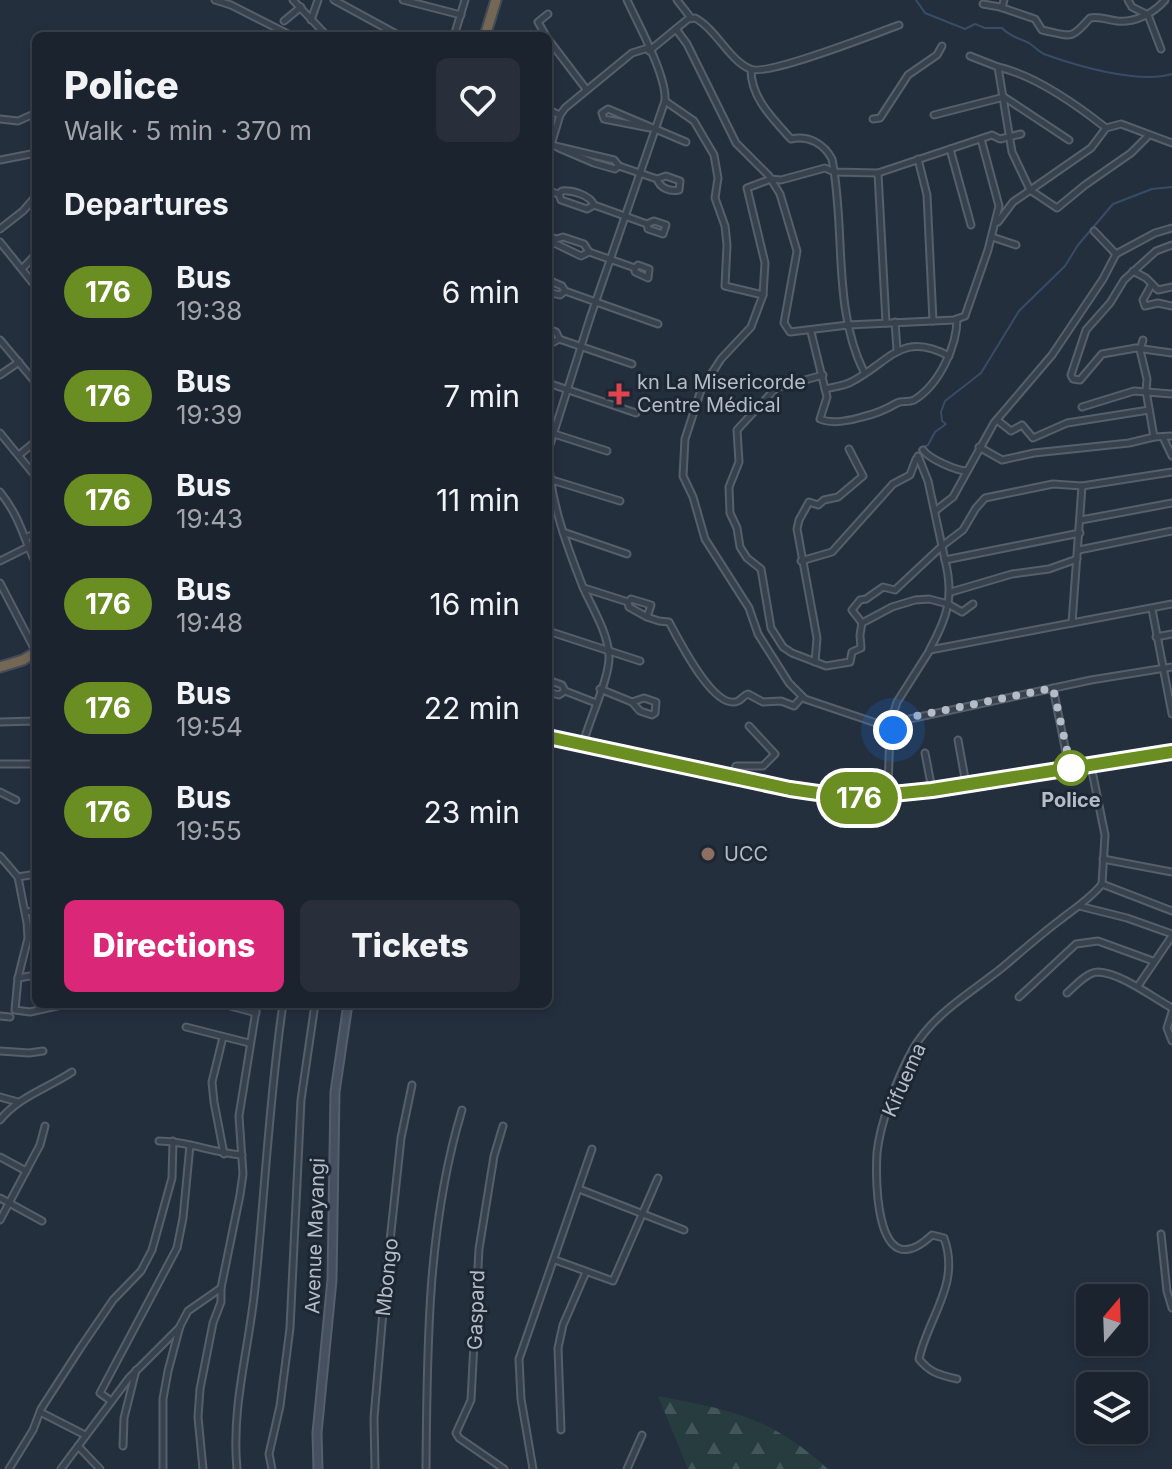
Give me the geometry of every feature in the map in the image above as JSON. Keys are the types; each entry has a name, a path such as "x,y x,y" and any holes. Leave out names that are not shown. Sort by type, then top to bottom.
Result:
{"highway":[{"path":"486,32 496,0"},
{"path":"0,667 32,656"},
{"path":"552,740 833,797 853,798 932,790 1172,752"}],"street":[{"path":"215,0 284,32"},
{"path":"293,0 323,32"},
{"path":"311,20 318,0"},
{"path":"334,0 393,32"},
{"path":"403,0 461,15"},
{"path":"455,32 465,0"},
{"path":"552,428 626,216 652,129 665,101 665,90 647,39 627,0"},
{"path":"677,0 692,18 699,20 751,70 757,71 899,25"},
{"path":"1002,8 1004,0"},
{"path":"1128,0 1132,7 1148,15 1161,49"},
{"path":"983,4 1035,19 1042,30 1071,36 1090,18 1103,17 1117,21 1148,15 1165,0"},
{"path":"284,21 301,7"},
{"path":"544,32 538,22 548,14"},
{"path":"552,135 560,115 586,89 632,53 649,49 692,18"},
{"path":"274,32 276,28"},
{"path":"676,29 687,44 736,143 771,179 780,194 797,251 784,323 790,332 965,316 992,237 998,200 981,139"},
{"path":"552,45 586,89"},
{"path":"873,119 880,118 880,113 892,102 908,75 937,55 942,46"},
{"path":"970,56 981,63 1028,77 1106,128"},
{"path":"998,67 1012,152 1030,190 1051,206 1059,207 1137,149 1148,136"},
{"path":"751,70 755,93 791,139 801,137 824,146 832,159 848,325 854,352 864,372"},
{"path":"934,115 1004,97 1069,140"},
{"path":"665,101 694,121 714,155 718,178 715,198 725,226 727,245 725,286 763,295"},
{"path":"552,112 560,115"},
{"path":"0,119 18,121 32,115"},
{"path":"627,121 686,142"},
{"path":"995,225 1013,202 1091,148 1106,128 1121,124 1172,143"},
{"path":"891,722 879,724 802,697 789,683 765,647 749,608 705,539 682,469 685,439 701,390 721,359 751,327 763,295 765,263 747,188 771,179 781,180 825,168 834,172 878,173 992,135 1000,139 1021,134"},
{"path":"552,145 586,157 595,154 614,160 619,166 657,179"},
{"path":"950,149 971,225"},
{"path":"0,160 32,154"},
{"path":"918,159 927,195 933,321"},
{"path":"878,173 886,323"},
{"path":"552,192 571,191 590,199 594,205 647,224"},
{"path":"559,194 561,200 587,209 594,205"},
{"path":"0,229 32,201"},
{"path":"935,511 953,497 997,420 1052,355 1103,279 1116,254 1155,233 1172,228"},
{"path":"1094,231 1116,254"},
{"path":"552,240 563,237 584,244 589,252 635,268"},
{"path":"992,237 1016,245"},
{"path":"552,241 581,256 589,252"},
{"path":"0,242 32,282"},
{"path":"1172,245 1156,251 1133,271 1086,330 1072,371 1073,379 1080,380 1102,354 1129,348 1172,353"},
{"path":"22,269 32,258"},
{"path":"1133,271 1158,290 1172,287"},
{"path":"552,282 565,291 658,324"},
{"path":"1152,284 1143,300 1145,306 1158,303 1172,306"},
{"path":"552,293 560,295 565,291"},
{"path":"811,331 827,398 823,402 820,419 854,420 884,412 898,402 916,399 934,381 949,356 957,319"},
{"path":"895,322 897,350"},
{"path":"552,330 559,339 632,364"},
{"path":"552,342 559,339"},
{"path":"0,340 32,378"},
{"path":"1143,340 1140,350 1154,437"},
{"path":"825,389 850,383 890,358 897,350 911,346 929,348 949,356"},
{"path":"0,375 19,362"},
{"path":"823,375 780,385 742,422 737,430 738,467 729,493 730,513 737,528 740,547 747,558 761,569 773,634 792,653 815,662 834,665 852,661 852,652 862,646 862,623 852,610 860,600 883,587 895,590 963,530 985,498 1053,484 1082,486 1172,472"},
{"path":"552,384 636,413"},
{"path":"1082,407 1112,397 1146,391 1172,394"},
{"path":"997,420 1011,431 1022,425 1033,438 1067,423 1149,410"},
{"path":"0,433 32,472"},
{"path":"552,434 607,451"},
{"path":"979,447 1002,460 1172,436"},
{"path":"1163,437 1172,456"},
{"path":"19,455 32,444"},
{"path":"815,662 817,638 797,529 809,502 818,505 824,500 838,497 863,476 849,449"},
{"path":"801,561 832,552 893,484 910,475 919,455"},
{"path":"919,455 936,458 957,471 967,471"},
{"path":"895,795 888,786 891,722 897,702 943,626 951,592 928,481 919,455"},
{"path":"552,481 620,501"},
{"path":"1072,623 1082,486"},
{"path":"552,489 562,532 608,651 608,666 582,745"},
{"path":"0,492 16,513 32,556"},
{"path":"1081,520 1172,503"},
{"path":"1079,550 1172,531"},
{"path":"562,532 627,554"},
{"path":"945,560 1080,533"},
{"path":"25,538 32,535"},
{"path":"0,561 28,547"},
{"path":"951,592 1078,559"},
{"path":"0,583 32,646"},
{"path":"584,588 628,602 631,599 648,603 651,608 647,617"},
{"path":"862,623 892,607 915,600 929,599 962,612 973,604"},
{"path":"628,602 629,607 647,617 669,622 700,678 731,701 738,701 748,694 763,702 781,701 794,706 802,697"},
{"path":"930,650 1172,604"},
{"path":"1152,609 1172,714"},
{"path":"552,632 640,661"},
{"path":"1156,637 1172,634"},
{"path":"890,733 911,717 1172,667"},
{"path":"552,681 562,685 565,691 596,703"},
{"path":"1053,688 1069,768"},
{"path":"600,689 632,702 640,711 655,713 656,702 639,698 632,702"},
{"path":"552,693 559,695 565,691"},
{"path":"0,722 32,721"},
{"path":"732,777 736,766 763,766 775,754 749,726"},
{"path":"958,740 966,785"},
{"path":"925,753 932,790"},
{"path":"0,764 32,764"},
{"path":"1091,765 1105,841 1102,884 1172,911"},
{"path":"0,792 16,800"},
{"path":"0,856 18,877 26,912 28,938 18,978 16,1011 48,1008"},
{"path":"1103,859 1172,872"},
{"path":"18,877 32,875"},
{"name":"Kifuema","path":"957,1379 938,1375 927,1369 919,1359 944,1300 949,1269 944,1238 932,1235 918,1248 907,1251 898,1249 885,1235 878,1203 877,1151 891,1100 914,1048 939,1016 1102,884"},
{"path":"1078,906 1127,918 1172,935 1138,986"},
{"path":"26,912 32,911"},
{"path":"28,938 32,938"},
{"path":"1019,997 1076,944 1098,941 1153,961"},
{"path":"1067,993 1087,976 1097,972 1138,986 1172,1010 1167,1028 1172,1041"},
{"path":"18,978 32,976"},
{"path":"238,1008 256,1013"},
{"path":"203,1469 198,1417 200,1389 213,1323 221,1302 221,1288 240,1195 242,1155 239,1116 257,1008"},
{"path":"237,1469 236,1422 255,1291 269,1115 282,1008"},
{"path":"272,1469 269,1454 280,1406 290,1328 301,1100 314,1008"},
{"name":"Avenue Mayangi","path":"318,1469 317,1433 332,1280 335,1092 347,1008"},
{"path":"0,1016 10,1017"},
{"path":"186,1027 249,1043"},
{"path":"223,1037 212,1082 224,1154"},
{"path":"0,1051 43,1051"},
{"path":"0,1120 18,1102 72,1072"},
{"name":"Mbongo","path":"375,1469 374,1418 385,1288 401,1138 412,1085"},
{"path":"0,1097 18,1102"},
{"path":"426,1469 430,1302 444,1175 462,1110"},
{"path":"0,1220 40,1145 45,1126"},
{"name":"Gaspard","path":"503,1126 494,1156 479,1249 471,1400 456,1433 504,1469"},
{"path":"159,1141 242,1155"},
{"path":"9,1469 31,1434 39,1412 113,1300 141,1271 152,1250 172,1178 173,1141"},
{"path":"111,1401 101,1395 101,1390 179,1240 190,1145"},
{"path":"533,1469 521,1399 519,1359 592,1149"},
{"path":"0,1157 26,1171"},
{"path":"555,1260 609,1281 616,1278 658,1178"},
{"path":"579,1189 684,1230"},
{"path":"0,1198 42,1221"},
{"path":"1161,1234 1167,1291 1172,1308"},
{"path":"561,1430 558,1348 563,1325 586,1272"},
{"path":"163,1469 163,1399 180,1326 188,1311 221,1288"},
{"path":"61,1469 136,1370 180,1326"},
{"path":"123,1446 124,1418 136,1370"},
{"path":"39,1412 85,1435"},
{"path":"627,1469 642,1435"},
{"path":"78,1446 100,1469"}],"green space":[{"path":"658,1396 749,1418 788,1438 828,1469 688,1469"}],"waterway":[{"path":"916,0 925,13 965,29 975,24 985,28 1002,28 1044,54 1073,64 1142,77 1172,74"},
{"path":"918,455 919,449 928,445 935,432 946,424 942,421 941,412 945,401 981,373 1019,311 1065,266 1078,245 1113,204 1152,189 1172,187"}],"bus line":[{"name":"176","path":"552,738 790,789 853,798 932,790 1172,752"}],"place":[{"name":"kn La Misericorde Centre Médical","path":"619,394"},
{"name":"Police","path":"1071,768"},
{"name":"UCC","path":"708,854"}],"route":[{"path":"893,730 911,717 1053,688 1071,768"}]}
